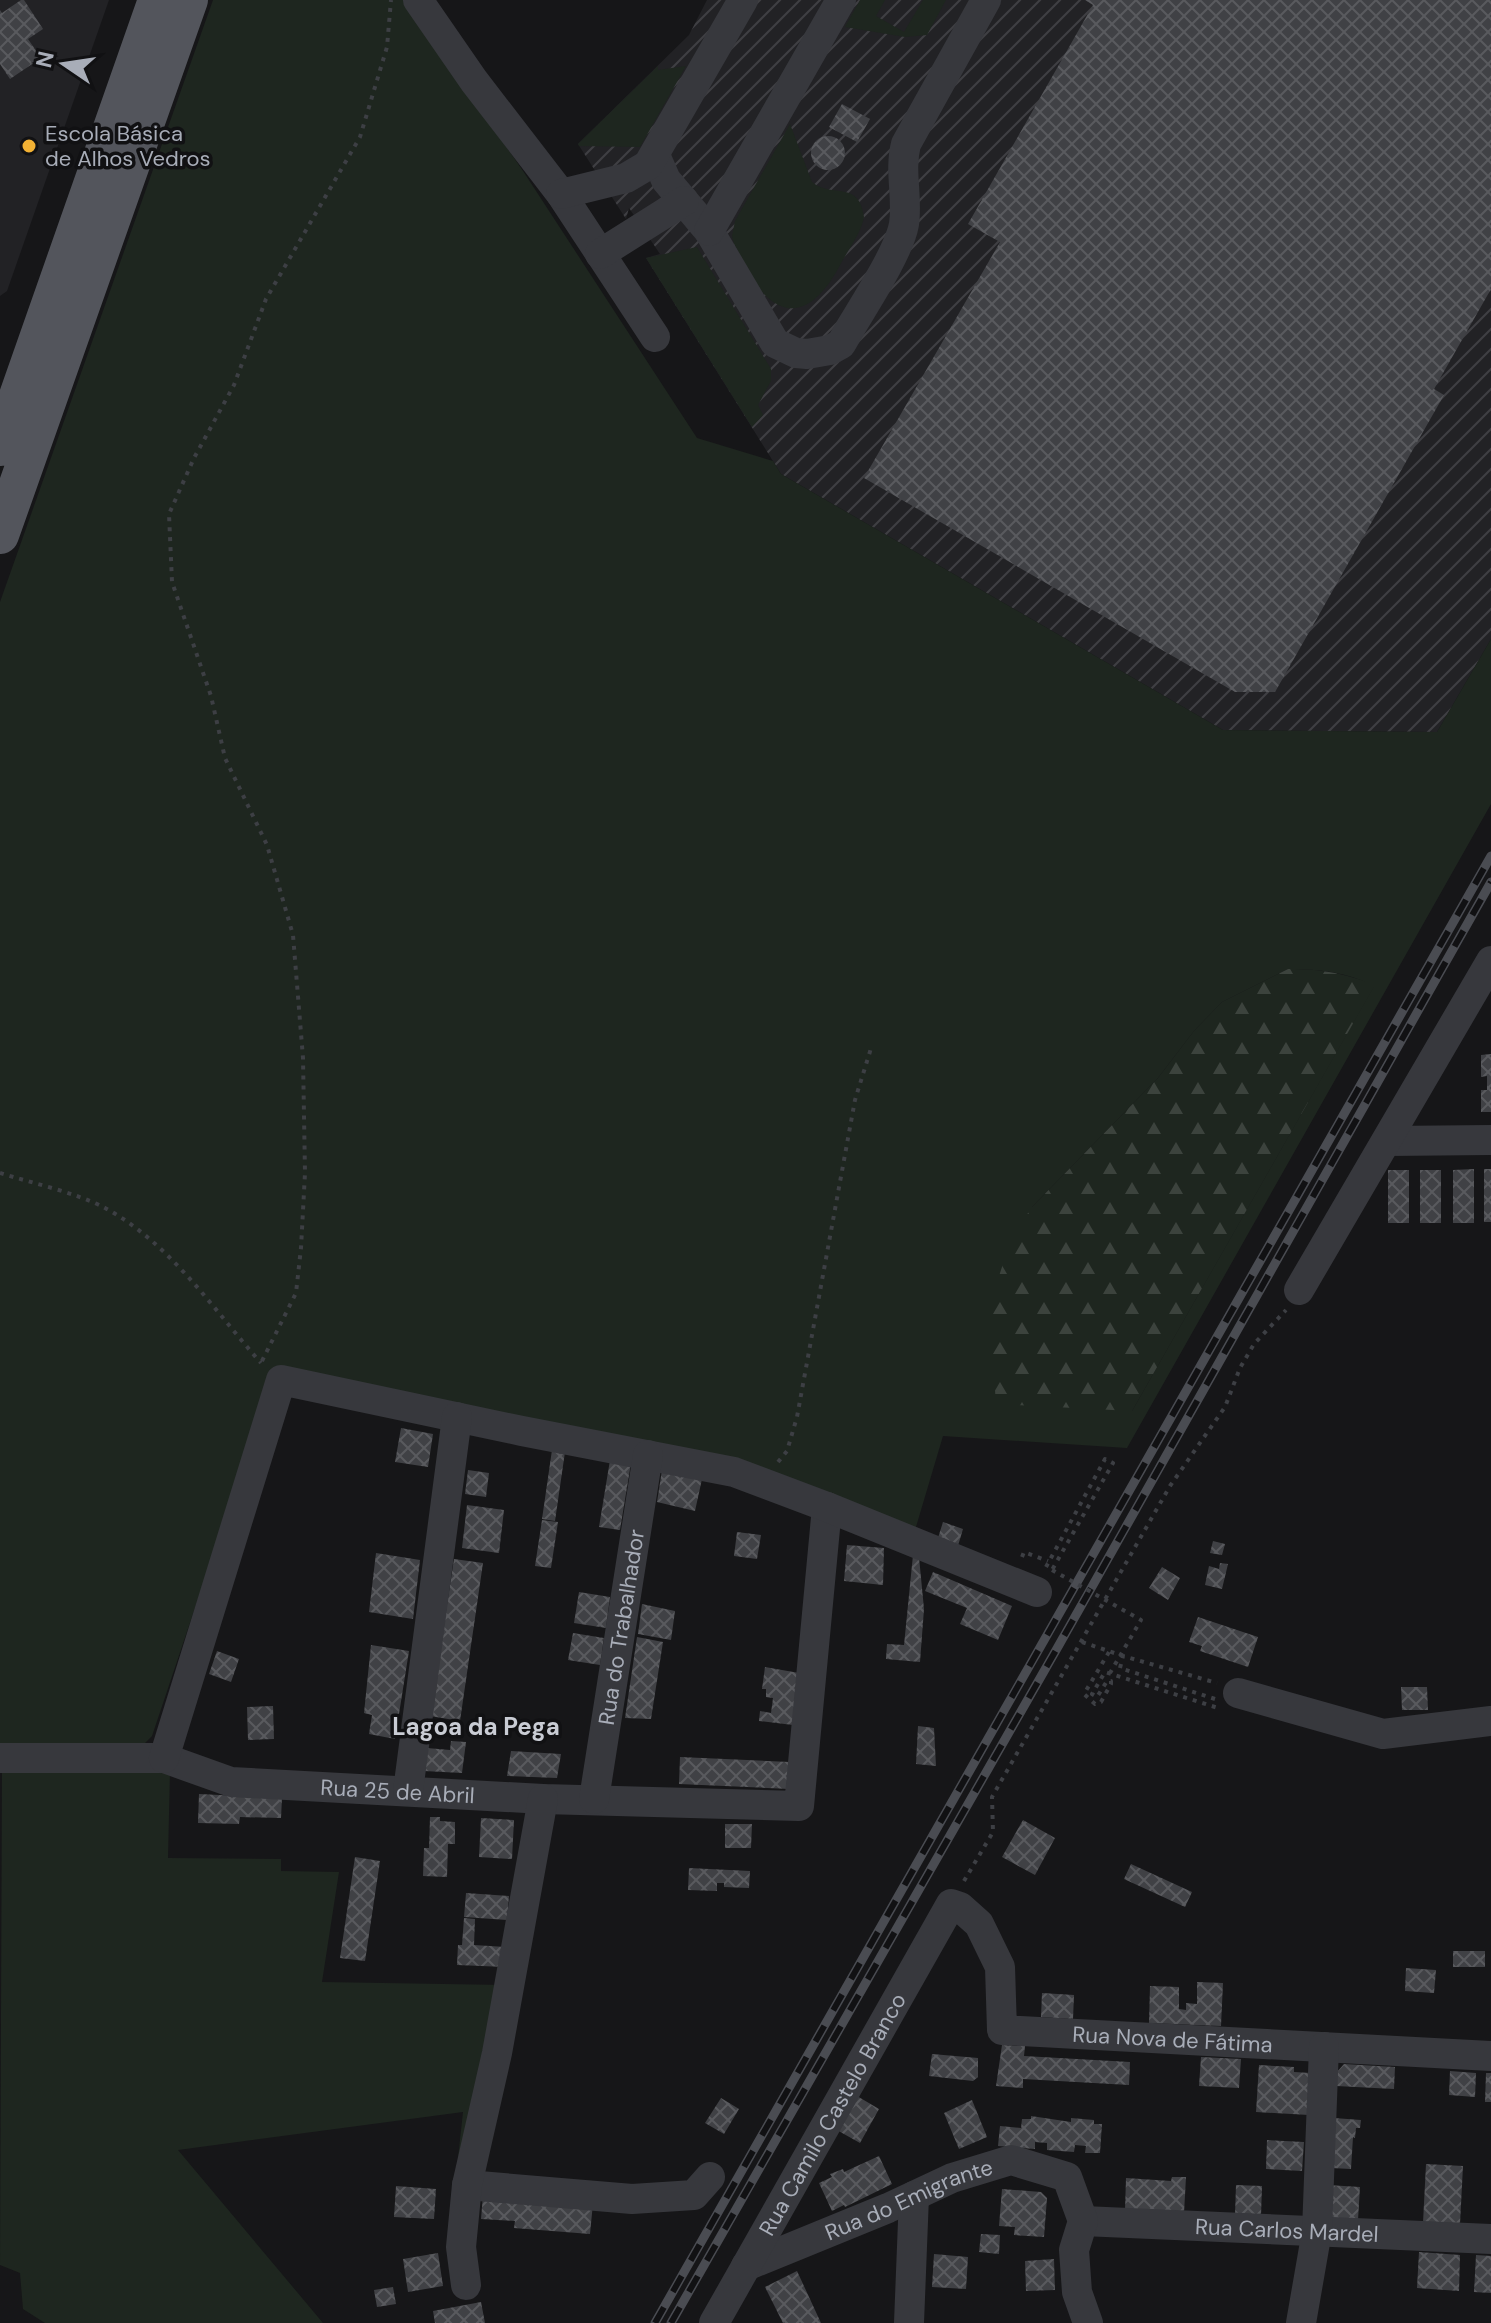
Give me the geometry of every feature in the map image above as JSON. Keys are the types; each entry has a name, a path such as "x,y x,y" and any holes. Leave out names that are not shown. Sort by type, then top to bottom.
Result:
{"main road":[{"path":"0,447 157,0"},
{"path":"0,535 189,0"}],"street":[{"path":"418,0 474,81 561,194 655,337"},
{"path":"561,194 626,178 648,165 743,0"},
{"path":"709,231 841,0"},
{"path":"655,155 666,180 709,231 775,343 785,349 807,354 830,350 841,344 901,235 905,217 902,169 906,144 986,0"},
{"path":"600,254 684,201"},
{"path":"1299,1290 1491,961"},
{"path":"1387,1141 1491,1140"},
{"path":"164,1758 271,1372 457,1417 734,1472 1045,1581"},
{"path":"408,1791 457,1417"},
{"name":"Rua do Trabalhador","path":"594,1799 648,1455"},
{"name":"Rua 25 de Abril","path":"0,1758 164,1758 231,1782 543,1799 799,1806 827,1507"},
{"path":"1228,1701 1383,1734 1491,1721"},
{"path":"466,2285 461,2247 467,2185 497,2053 543,1799"},
{"name":"Rua Nova de Fátima","path":"951,1904 960,1907 979,1924 1000,1967 1002,2030 1491,2056"},
{"name":"Rua Camilo Castelo Branco","path":"714,2323 951,1904"},
{"path":"1301,2323 1317,2231 1324,2047"},
{"name":"Rua do Emigrante","path":"746,2266 952,2178 1011,2160 1067,2177 1083,2221"},
{"path":"467,2185 632,2199 694,2195 710,2177"},
{"path":"909,2323 914,2196"},
{"path":"1083,2221 1074,2250 1077,2292 1088,2323"},
{"name":"Rua Carlos Mardel","path":"1083,2221 1491,2239"}],"path":[{"path":"271,1372 296,1293 305,1173 303,1058 293,935 267,845 225,758 211,696 172,582 169,514 194,458 234,385 266,299 360,137 387,47 391,0"},
{"path":"761,1482 787,1451 797,1417 855,1100 872,1045"},
{"path":"0,1173 102,1206 131,1224 179,1267 271,1372"},
{"path":"951,1904 993,1832 992,1797 1099,1607 1170,1486 1225,1407 1240,1368 1254,1344 1299,1290"},
{"path":"1105,1459 1113,1463 1045,1581 1048,1561 1105,1459"},
{"path":"1022,1557 1024,1552 1048,1561"},
{"path":"1045,1581 1141,1620 1110,1673"},
{"path":"1082,1642 1174,1672 1206,1678 1228,1701"},
{"path":"1109,1652 1084,1694 1095,1704 1101,1702 1111,1681 1107,1681 1097,1697 1092,1694 1105,1672 1228,1701"},
{"path":"1123,1656 1120,1668 1228,1701"}],"shaded area":[{"name":"Escola Básica de Alhos Vedros","path":"0,0 109,0 7,291 0,296"},
{"path":"707,0 1491,0 1491,639 1437,732 1223,730 781,474 646,258 660,254 629,208 626,219 578,144 689,35"}],"green space":[{"path":"213,0 405,0 523,171 697,438 773,461 781,474 1223,730 1437,732 1491,639 1491,804 1127,1448 943,1436 913,1537 903,1524 272,1378 152,1736 145,1743 0,1744 0,602","holes":["1288,969 1343,974 1374,986 1132,1411 1032,1207 1158,1078 1194,1031 1222,1002"]},
{"path":"860,0 885,0 876,16 904,32 923,0 946,0 927,35 905,37 845,27"},
{"path":"658,66 658,70 686,66 640,147 579,146 578,144"},
{"path":"790,124 812,182 857,198 864,217 857,236 819,296 810,303 790,308 779,305 762,292 732,236 735,221"},
{"path":"697,247 771,369 771,381 758,405 763,415 752,427 646,258"},
{"path":"1288,969 1332,972 1375,985 1132,1411 996,1404 990,1320 999,1276 1012,1237 1032,1207 1158,1078 1194,1031 1222,1002"},
{"path":"2,1764 170,1772 168,1858 281,1859 281,1871 339,1872 322,1982 506,1985 458,2158 463,2112 178,2150 323,2323 45,2323 23,2309 20,2273 0,2265"}],"building":[{"path":"21,0 43,29 28,39 41,58 10,79 0,64 0,10 2,13"},
{"path":"1085,0 1491,0 1491,289 1434,389 1444,395 1275,692 1235,692 864,478 1000,242 968,224 1093,5"},
{"path":"842,104 870,119 857,142 829,127"},
{"path":"828,136 840,141 845,153 840,165 828,170 816,165 811,153 816,141"},
{"path":"1491,1054 1491,1112 1481,1112 1481,1090 1487,1090 1487,1076 1481,1077 1481,1055"},
{"path":"1474,1169 1474,1223 1453,1223 1453,1170"},
{"path":"1484,1169 1491,1169 1491,1222 1484,1222"},
{"path":"1388,1170 1409,1170 1409,1223 1388,1223"},
{"path":"1420,1170 1441,1170 1441,1223 1420,1223"},
{"path":"401,1428 433,1434 428,1467 395,1462"},
{"path":"552,1450 565,1452 555,1521 542,1519"},
{"path":"610,1460 631,1463 620,1530 599,1527"},
{"path":"468,1470 489,1473 486,1497 465,1494"},
{"path":"662,1470 702,1479 695,1511 657,1502"},
{"path":"467,1505 504,1510 499,1553 462,1548"},
{"path":"542,1520 558,1522 551,1568 535,1566"},
{"path":"943,1522 963,1529 957,1549 937,1541"},
{"path":"737,1532 761,1535 757,1559 734,1556"},
{"path":"1213,1541 1225,1544 1222,1555 1210,1553"},
{"path":"847,1545 884,1548 883,1585 844,1581"},
{"path":"376,1553 420,1560 413,1619 369,1612"},
{"path":"913,1555 919,1557 924,1609 920,1662 886,1659 887,1644 904,1645"},
{"path":"454,1559 483,1563 460,1721 430,1716"},
{"path":"1220,1563 1228,1564 1222,1589 1205,1585 1209,1566 1219,1569"},
{"path":"1162,1567 1180,1578 1168,1600 1149,1588"},
{"path":"933,1572 1012,1606 998,1640 960,1624 967,1608 925,1591"},
{"path":"579,1592 610,1597 606,1628 574,1623"},
{"path":"642,1604 675,1611 671,1640 638,1634"},
{"path":"1198,1617 1258,1637 1248,1667 1200,1651 1202,1646 1189,1642"},
{"path":"573,1633 604,1638 600,1665 568,1660"},
{"path":"637,1637 663,1642 651,1719 625,1718"},
{"path":"371,1645 409,1651 395,1739 369,1734 372,1715 364,1713"},
{"path":"217,1651 239,1659 231,1682 209,1674"},
{"path":"765,1667 799,1673 793,1725 759,1721 760,1711 771,1713 773,1698 766,1697 766,1689 762,1689"},
{"path":"1401,1687 1427,1687 1428,1710 1402,1710"},
{"path":"273,1706 274,1739 248,1740 247,1707"},
{"path":"918,1726 934,1728 936,1766 916,1764"},
{"path":"451,1741 466,1742 462,1773 424,1771 427,1748 450,1750"},
{"path":"511,1751 561,1754 557,1778 507,1776"},
{"path":"680,1757 790,1762 789,1789 679,1784"},
{"path":"199,1794 282,1798 281,1818 240,1817 239,1824 198,1823"},
{"path":"430,1817 455,1822 455,1844 448,1844 447,1877 423,1876 424,1848 429,1848"},
{"path":"481,1818 514,1820 512,1859 479,1857"},
{"path":"1023,1820 1055,1838 1035,1875 1002,1857"},
{"path":"725,1824 752,1824 751,1848 725,1848"},
{"path":"355,1857 380,1861 365,1961 340,1958"},
{"path":"1131,1864 1192,1892 1185,1907 1124,1879"},
{"path":"689,1868 750,1871 749,1888 724,1887 724,1883 717,1883 717,1891 688,1890"},
{"path":"466,1893 509,1896 507,1920 464,1917"},
{"path":"464,1918 475,1919 474,1945 506,1947 505,1967 457,1965"},
{"path":"1453,1951 1485,1951 1485,1967 1453,1967"},
{"path":"1406,1968 1436,1970 1434,1993 1405,1991"},
{"path":"1197,1982 1223,1983 1221,2026 1149,2023 1150,1986 1179,1987 1179,2009 1186,2010 1186,2003 1197,2004"},
{"path":"1042,1993 1074,1995 1073,2019 1041,2017"},
{"path":"1002,2045 1025,2046 1024,2056 1130,2062 1129,2085 1023,2079 1023,2088 996,2086"},
{"path":"932,2054 978,2058 978,2077 973,2081 929,2076"},
{"path":"1201,2057 1241,2059 1239,2088 1199,2086"},
{"path":"1344,2064 1395,2067 1394,2089 1336,2086 1337,2072"},
{"path":"1259,2065 1294,2067 1294,2072 1311,2073 1309,2115 1256,2112"},
{"path":"1450,2071 1476,2073 1475,2097 1449,2095"},
{"path":"1486,2073 1491,2073 1491,2102 1485,2102"},
{"path":"857,2096 879,2109 860,2143 835,2129"},
{"path":"721,2098 739,2109 724,2134 705,2123"},
{"path":"972,2100 987,2137 959,2149 944,2113"},
{"path":"1031,2116 1071,2122 1071,2118 1094,2120 1094,2124 1102,2124 1100,2153 1085,2153 1086,2146 1075,2145 1074,2152 1047,2150 1047,2143 1035,2142 1035,2149 998,2146 1000,2126 1021,2128 1022,2119 1031,2119"},
{"path":"1334,2118 1361,2120 1360,2128 1356,2128 1353,2137 1351,2169 1331,2168"},
{"path":"1267,2140 1304,2142 1302,2171 1266,2169"},
{"path":"879,2156 892,2184 832,2211 819,2183 832,2177 830,2174 843,2169 844,2172"},
{"path":"1426,2164 1463,2166 1460,2224 1423,2223"},
{"path":"1172,2177 1186,2177 1184,2213 1125,2210 1126,2178 1171,2181"},
{"path":"1236,2185 1262,2186 1261,2216 1235,2215"},
{"path":"1328,2185 1360,2187 1358,2220 1327,2218"},
{"path":"396,2186 436,2189 434,2219 394,2217"},
{"path":"1002,2189 1041,2192 1047,2198 1044,2237 1014,2235 1015,2227 999,2226"},
{"path":"483,2195 593,2203 590,2234 514,2228 515,2221 481,2219"},
{"path":"981,2234 1000,2235 999,2254 979,2252"},
{"path":"1419,2252 1460,2255 1459,2291 1417,2288"},
{"path":"438,2253 443,2286 408,2292 403,2259"},
{"path":"934,2254 968,2257 966,2289 932,2287"},
{"path":"1476,2255 1491,2256 1491,2293 1474,2292"},
{"path":"1054,2259 1055,2290 1026,2291 1025,2261"},
{"path":"797,2271 821,2323 783,2323 765,2287"},
{"path":"393,2287 396,2304 377,2307 374,2290"},
{"path":"481,2302 485,2323 435,2323 433,2311"}],"railway":[{"path":"655,2323 1491,856"},
{"path":"671,2323 1491,882"}],"place":[{"name":"Escola Básica de Alhos Vedros","path":"29,146"}],"district":[{"name":"Lagoa da Pega","path":"476,1726"}]}
